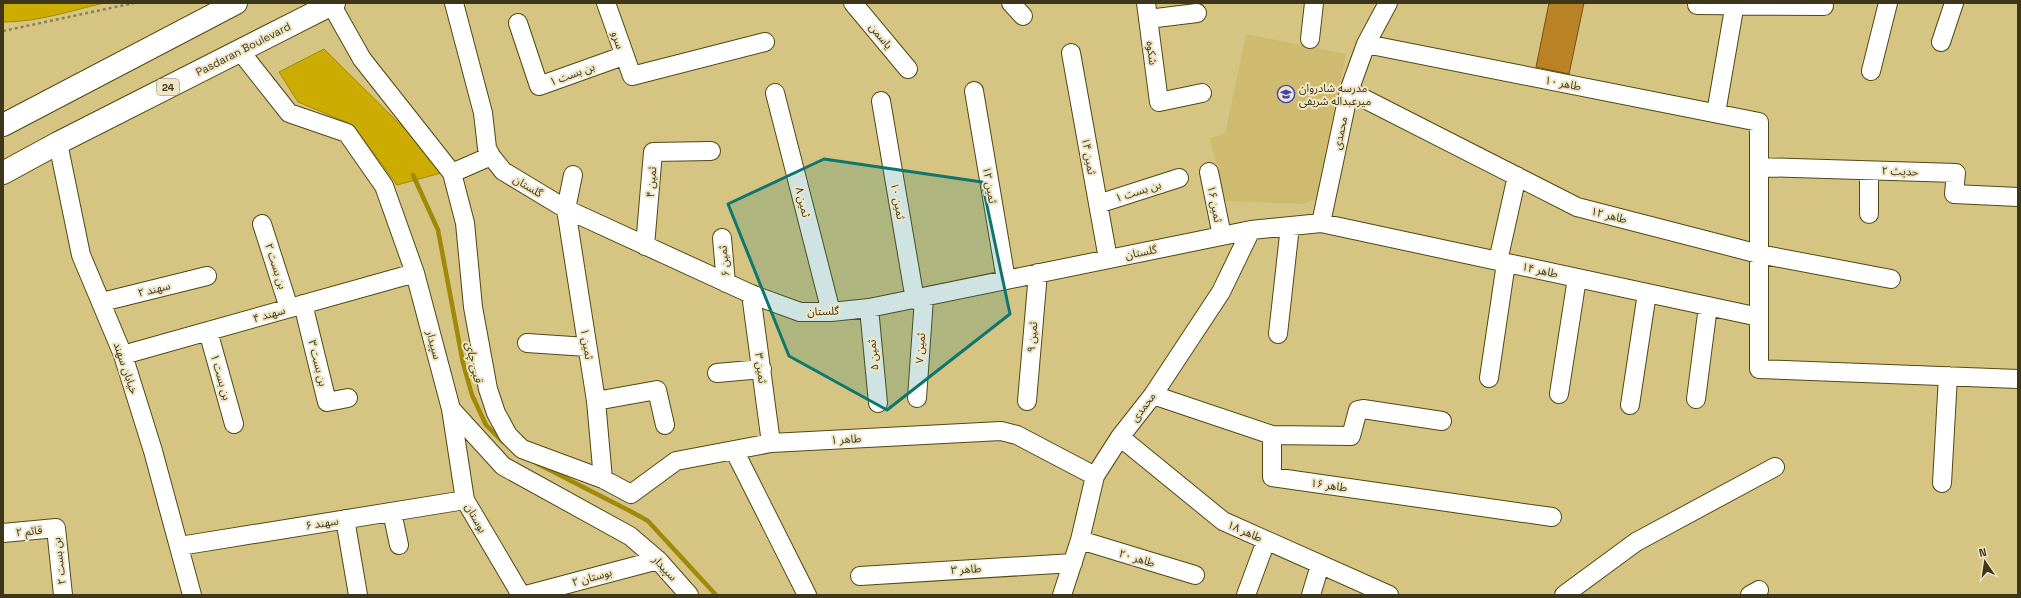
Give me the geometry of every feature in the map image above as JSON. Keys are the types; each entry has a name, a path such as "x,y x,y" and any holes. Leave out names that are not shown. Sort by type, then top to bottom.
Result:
{"highway":[{"path":"3,125 236,3"},
{"name":"Pasdaran Boulevard","path":"3,173 58,143 332,4"}],"street":[{"name":"گلستان","path":"454,3 483,113 484,134 491,156 503,171 566,209 726,283 800,312 831,312 869,308 920,299 1038,273 1251,230 1321,223"},
{"name":"سرو","path":"606,3 623,56 632,76 764,42"},
{"name":"یاسمن","path":"853,3 908,69"},
{"path":"1310,39 1314,3"},
{"name":"محمدی","path":"1321,223 1349,91 1366,44 1388,3"},
{"path":"1871,71 1888,3"},
{"path":"1942,42 1954,3"},
{"path":"332,4 362,59 452,173 465,223 473,307 488,389 496,413 508,436 522,450 603,479"},
{"path":"1697,5 1735,4 1824,6"},
{"path":"1716,113 1735,4"},
{"path":"1147,11 1197,13"},
{"name":"شکوه","path":"1147,11 1159,102 1202,93"},
{"name":"بن بست ۱","path":"518,23 539,86 623,56"},
{"name":"طاهر ۱۰","path":"1366,44 1759,122 1759,167"},
{"name":"سپیدار","path":"240,50 289,113 347,133 384,186 415,273 451,409 502,466 630,536 658,560 689,595"},
{"name":"ثمین ۱۴","path":"1071,53 1108,259"},
{"name":"ثمین ۱۲","path":"974,91 1006,280"},
{"name":"طاهر ۱۲","path":"1349,91 1577,207 1759,254 1891,279"},
{"name":"ثمین ۸","path":"775,93 831,312"},
{"name":"ثمین ۱۰","path":"880,101 920,299"},
{"name":"خیابان سهند","path":"58,143 81,255 123,355 153,451 180,546 192,595"},
{"name":"ثمین ۴","path":"645,246 654,152 711,151"},
{"path":"452,173 491,156"},
{"path":"1759,167 1759,369 2018,379"},
{"name":"حدیث ۲","path":"1759,167 1956,173 1954,194 2018,197"},
{"path":"1869,170 1869,214"},
{"name":"ثمین ۱۶","path":"1209,172 1222,236"},
{"name":"ثمین ۱","path":"573,174 566,209 596,401 603,479"},
{"path":"1489,378 1502,262 1517,176"},
{"name":"بن بست ۱","path":"1098,204 1179,178"},
{"name":"طاهر ۱۴","path":"1321,223 1759,317"},
{"name":"بن بست ۲","path":"262,224 296,306"},
{"path":"1278,334 1290,226"},
{"name":"محمدی","path":"1062,595 1080,540 1096,476 1120,437 1153,395 1221,292 1251,230"},
{"name":"ثمین ۶","path":"722,238 726,283"},
{"name":"سهند ۴","path":"123,355 415,273"},
{"name":"ثمین ۹","path":"1027,402 1038,273"},
{"name":"سهند ۲","path":"102,302 207,276"},
{"path":"1558,394 1577,278"},
{"path":"1630,405 1647,293"},
{"name":"ثمین ۳","path":"751,294 771,443"},
{"name":"ثمین ۷","path":"917,398 920,299"},
{"name":"بن بست ۳","path":"296,306 327,402 348,398"},
{"path":"1696,399 1708,306"},
{"name":"ثمین ۵","path":"869,308 878,402"},
{"name":"بن بست ۱","path":"208,331 234,424"},
{"path":"527,343 587,347"},
{"path":"717,373 762,370"},
{"path":"1942,483 1948,376"},
{"path":"596,401 657,390 665,425"},
{"path":"1153,395 1272,435 1351,436 1356,414 1358,410 1363,409 1442,421"},
{"name":"بوستان","path":"451,409 465,500 521,595"},
{"name":"طاهر ۱","path":"603,479 631,494 676,461 771,443 1001,431 1017,435 1096,476"},
{"name":"طاهر ۱۶","path":"1272,435 1272,477 1552,516"},
{"name":"طاهر ۱۸","path":"1120,437 1223,521 1389,595"},
{"path":"734,450 807,595"},
{"path":"1564,595 1636,542 1775,467"},
{"name":"سهند ۶","path":"180,546 465,500"},
{"path":"392,512 399,545"},
{"path":"345,519 358,595"},
{"name":"بن بست ۲","path":"56,528 63,595"},
{"name":"قائم ۲","path":"3,533 56,528"},
{"name":"طاهر ۲۰","path":"1080,540 1195,575"},
{"path":"1246,595 1266,540"},
{"name":"بوستان ۲","path":"526,595 658,560"},
{"name":"طاهر ۳","path":"860,576 1073,563"},
{"path":"1311,595 1320,565"}],"path":[{"path":"3,31 134,3"}],"highlighted area":[{"path":"824,159 982,182 1010,314 887,410 789,356 728,204"}],"shaded area":[{"path":"3,3 104,3 41,18 16,22 3,22"},
{"name":"مدرسه شادروان میرعبداله شریفی","path":"1246,34 1346,54 1316,199 1304,204 1225,201 1210,138 1225,134"},
{"path":"324,49 430,154 441,173 397,185 353,125 298,102 279,72"}],"building":[{"path":"1549,3 1584,3 1569,74 1536,67"}],"waterway":[{"name":"قبی چای","path":"413,175 438,230 463,363 472,395 486,425 503,442"},
{"name":"قبی چای","path":"536,463 648,521 716,595"}],"place":[{"name":"مدرسه شادروان میرعبداله شریفی","path":"1286,94"}]}
